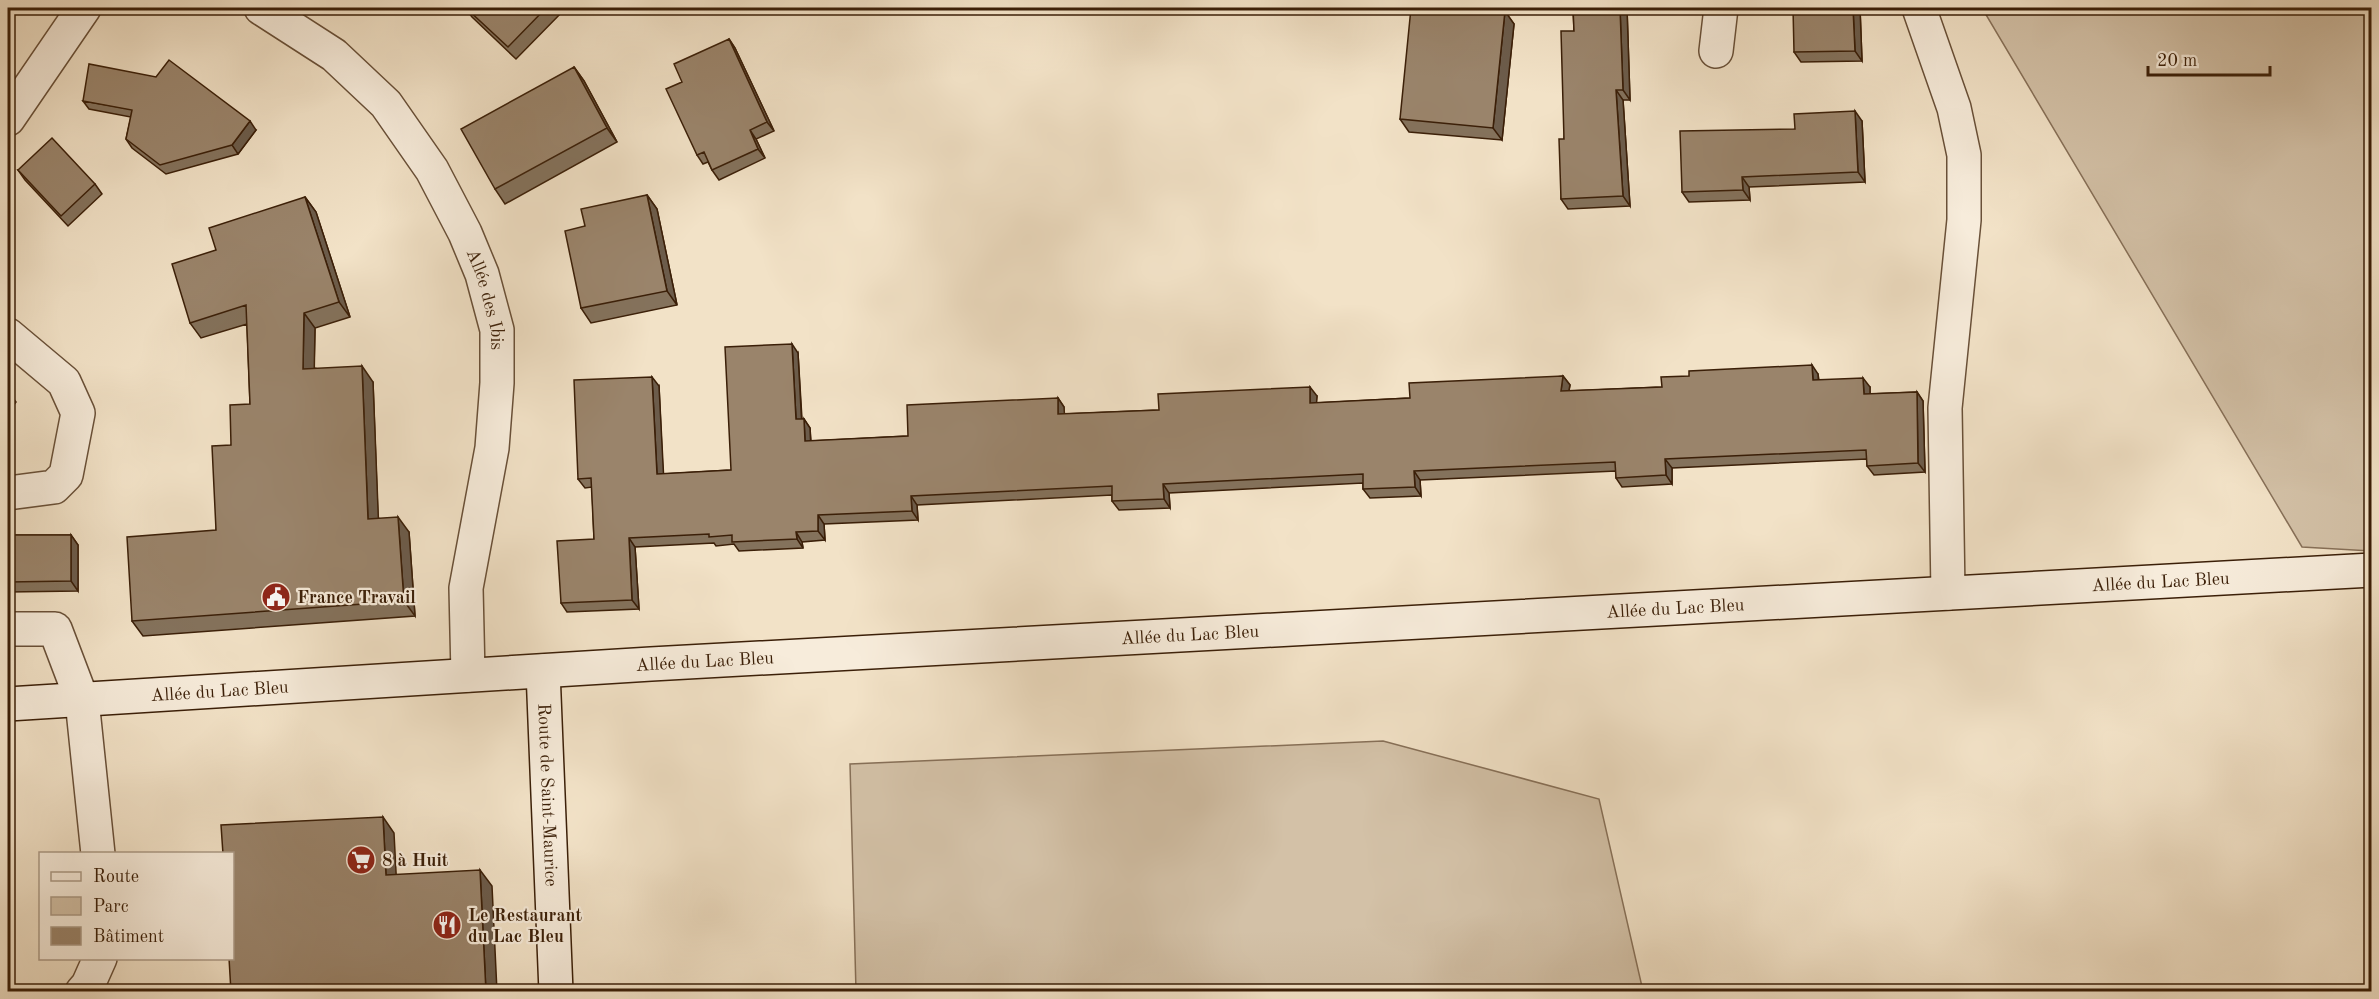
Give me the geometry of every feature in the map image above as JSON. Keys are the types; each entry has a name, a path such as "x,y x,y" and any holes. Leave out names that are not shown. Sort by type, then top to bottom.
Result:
{"street":[{"path":"8,119 84,8"},
{"name":"Allée des Ibis","path":"261,8 334,55 386,104 432,170 465,233 482,274 497,330 497,382 492,448 466,588 468,675"},
{"path":"1716,51 1721,8"},
{"path":"1919,8 1954,108 1964,155 1964,220 1945,408 1948,592"},
{"path":"8,335 64,381 78,413 66,475 54,487 8,493"},
{"name":"Allée du Lac Bleu","path":"8,704 468,675 2372,570"},
{"path":"8,628 55,629 82,700 98,852"},
{"name":"Route de Saint-Maurice","path":"543,671 556,992"},
{"path":"82,992 99,960"}],"green space":[{"path":"1982,8 2371,8 2371,551 2302,547"},
{"path":"1383,741 1599,799 1643,991 856,991 850,764"}],"building":[{"path":"466,8 546,8 508,47"},
{"path":"1411,8 1494,8 1494,10 1505,11 1493,128 1400,119"},
{"path":"1573,8 1620,8 1623,90 1616,90 1623,196 1561,199 1559,139 1564,139 1561,31 1574,31"},
{"path":"1793,8 1853,8 1855,51 1794,52"},
{"path":"729,39 767,122 750,130 758,149 712,170 704,152 697,155 666,89 682,82 674,64"},
{"path":"169,60 250,121 232,145 160,165 126,139 132,110 83,101 89,64 156,77"},
{"path":"574,67 607,128 495,189 461,129"},
{"path":"1855,111 1858,172 1742,177 1743,190 1682,192 1680,131 1795,129 1794,114"},
{"path":"52,138 95,184 61,216 18,170"},
{"path":"647,195 667,291 581,308 565,231 585,226 581,209"},
{"path":"305,197 339,302 304,313 303,369 362,366 368,519 398,517 404,601 132,621 127,537 216,530 212,446 231,445 230,405 250,404 246,305 190,323 172,264 216,250 209,228"},
{"path":"792,344 796,419 804,419 805,441 908,436 907,405 1058,398 1058,414 1159,410 1158,394 1310,387 1310,403 1410,398 1409,383 1563,376 1561,391 1662,387 1661,377 1689,376 1689,371 1812,365 1813,380 1863,378 1864,394 1917,392 1918,463 1867,466 1866,450 1665,459 1666,475 1616,478 1615,462 1414,471 1415,487 1363,489 1363,474 1163,484 1164,499 1112,501 1112,486 911,496 912,511 818,515 818,531 796,532 797,539 732,542 732,535 709,537 709,534 629,538 632,600 561,603 557,541 594,539 591,478 578,479 574,380 652,377 657,474 731,470 725,347"},
{"path":"8,535 71,535 71,581 8,582"},
{"path":"383,817 386,875 480,870 486,992 231,992 229,960 234,960 234,852 223,852 221,825"}],"place":[{"name":"France Travail","path":"276,597"},
{"name":"8 à Huit","path":"361,860"},
{"name":"Le Restaurant du Lac Bleu","path":"447,925"}]}
